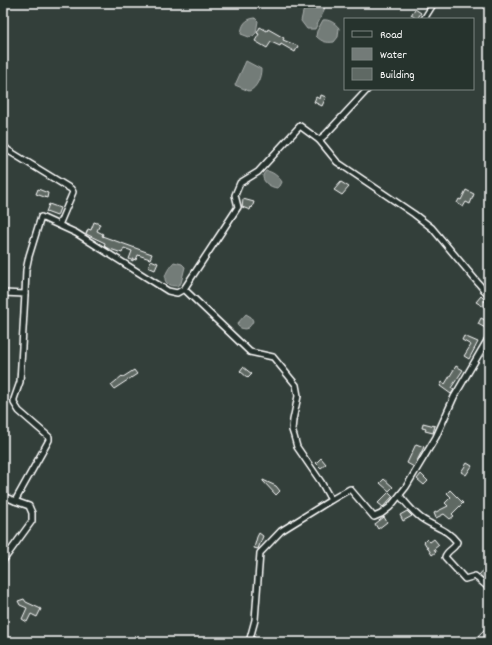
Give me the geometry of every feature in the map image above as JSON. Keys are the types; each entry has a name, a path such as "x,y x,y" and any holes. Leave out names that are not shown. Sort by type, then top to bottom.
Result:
{"street":[{"path":"425,18 434,3"},
{"path":"319,140 367,90"},
{"path":"15,501 49,440 49,437 19,411 14,403 20,382 26,270 41,217 76,232 168,291 177,292 184,289 238,207 235,195 240,183 261,169 300,126 319,140 337,162 414,214 432,228 489,296"},
{"path":"3,142 4,146 9,151 71,189 73,192 59,225"},
{"path":"184,289 250,352 273,357 296,385 298,396 292,430 298,447 331,500"},
{"path":"3,293 25,294"},
{"path":"250,642 255,620 260,552 281,531 350,489 374,517 390,507 406,487 436,437 454,397 489,337"},
{"path":"3,496 29,506 32,512 32,521 3,561"},
{"path":"400,496 416,514 451,534 457,542 456,546 446,554 445,557 457,572 465,579 475,576 489,588"},
{"path":"477,642 489,630"}],"water":[{"path":"309,3 321,3 325,6 315,29 307,29 301,21 303,12"},
{"path":"255,18 258,21 256,33 249,37 241,34 242,28 246,21"},
{"path":"323,20 336,24 339,28 338,37 334,42 324,42 316,36"},
{"path":"246,61 261,69 258,82 252,90 249,91 235,85"},
{"path":"266,171 273,173 279,178 282,182 280,186 277,188 265,182 263,175"},
{"path":"174,262 182,264 185,267 181,283 177,286 169,285 165,281 167,272"},
{"path":"246,314 251,317 253,321 249,327 243,329 237,324"}],"building":[{"path":"415,9 421,13 418,18 411,15"},
{"path":"260,27 267,31 268,29 284,38 283,40 298,46 295,52 281,44 280,46 271,42 267,48 255,41 259,34 257,33"},
{"path":"321,95 326,97 322,106 314,102 316,97 320,99"},
{"path":"341,182 349,187 342,195 334,190"},
{"path":"38,189 48,193 47,198 36,194"},
{"path":"466,190 474,194 470,204 466,202 463,207 457,203 459,199 461,200"},
{"path":"243,199 254,202 250,210 242,207"},
{"path":"49,204 60,208 57,216 46,212"},
{"path":"94,222 100,224 97,231 103,234 102,236 152,254 150,259 138,255 136,260 133,259 133,261 129,259 132,251 124,248 122,253 107,248 104,246 105,243 86,234 88,229 91,230"},
{"path":"151,260 158,263 155,270 148,267"},
{"path":"481,296 485,300 484,301 489,304 489,310 476,302"},
{"path":"481,318 489,322 487,329 478,324"},
{"path":"464,336 478,342 469,359 464,356 471,345 462,340"},
{"path":"456,366 463,370 451,388 454,390 451,394 440,386 442,382 445,384"},
{"path":"243,367 252,374 248,378 240,371"},
{"path":"134,370 137,374 114,389 111,385 122,376 123,377"},
{"path":"423,423 435,426 433,433 425,431 426,429 422,428"},
{"path":"416,444 424,447 414,467 407,463"},
{"path":"321,458 326,464 321,468 316,463"},
{"path":"467,463 472,466 466,475 461,472"},
{"path":"421,474 428,481 424,485 417,479"},
{"path":"384,479 393,487 389,491 380,483"},
{"path":"263,480 276,486 280,491 276,495"},
{"path":"450,490 463,503 452,514 454,516 450,519 444,514 436,518 434,513 448,506 445,503 451,497 447,493"},
{"path":"389,492 393,496 383,507 378,503"},
{"path":"407,511 412,516 403,521 400,515"},
{"path":"384,517 387,522 378,529 375,524"},
{"path":"259,533 263,536 258,549 254,548"},
{"path":"427,539 430,542 434,539 439,545 434,549 436,552 432,555 424,542"},
{"path":"487,566 489,569 489,574 487,576 489,579 487,581 479,575"},
{"path":"24,599 26,602 41,609 37,617 31,614 27,622 22,619 27,608 20,605 18,601"}]}
